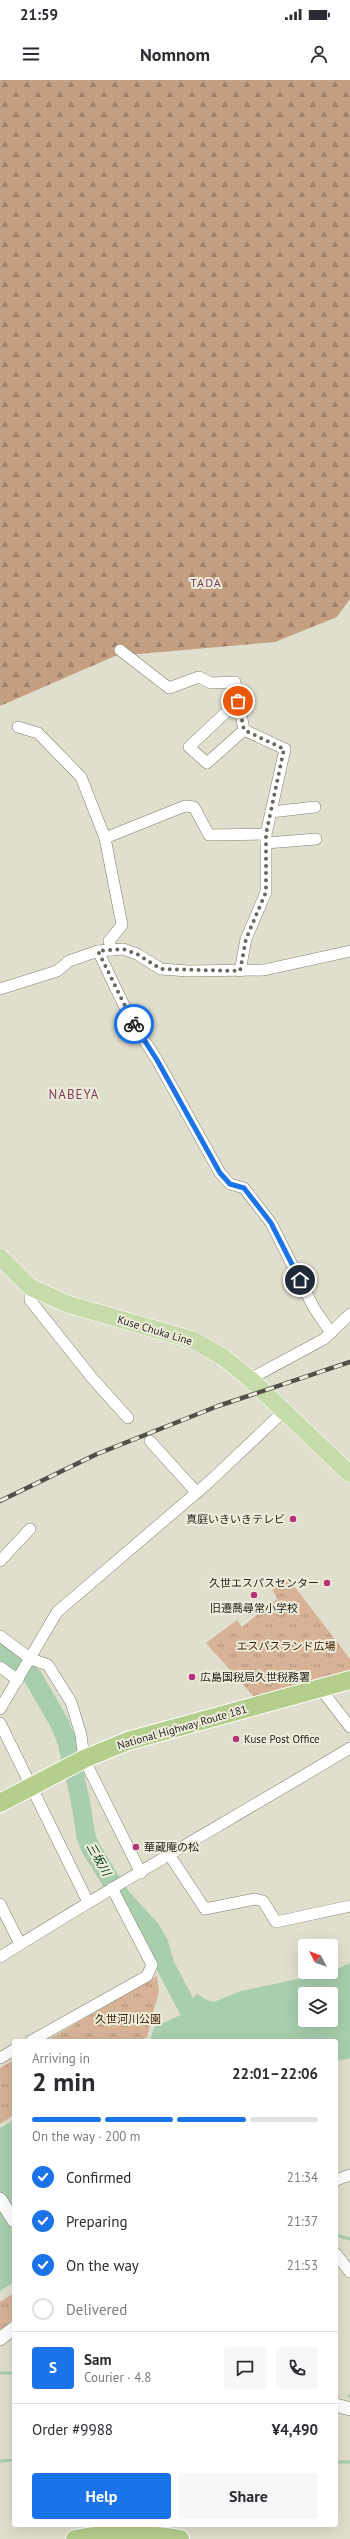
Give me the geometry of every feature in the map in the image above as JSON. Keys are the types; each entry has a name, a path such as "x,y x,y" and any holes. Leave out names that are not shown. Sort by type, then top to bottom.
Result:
{"highway":[{"name":"National Highway Route 181","path":"0,1803 84,1759 128,1741 350,1680"},
{"path":"74,2539 113,2532 146,2533 180,2539"}],"main road":[{"name":"Kuse Chuka Line","path":"1,1259 30,1287 67,1304 193,1340 223,1357 250,1379 350,1474"}],"street":[{"path":"120,650 169,688 199,677 211,683 235,682 244,730"},
{"path":"238,701 189,747 207,763 244,730"},
{"path":"18,726 38,732 81,777 105,838 122,925 109,942 112,950"},
{"path":"240,971 246,939 266,892 266,839 284,749 244,730"},
{"path":"105,838 185,806 194,806 209,835 266,839 316,839"},
{"path":"271,812 315,807"},
{"path":"0,989 57,971 69,961 98,951 123,949 137,954 161,969 240,971 264,970 350,951"},
{"path":"98,951 130,1018 157,1060 220,1173 230,1184 244,1188 271,1223 314,1308 331,1333"},
{"path":"30,1287 30,1300 93,1379 128,1418"},
{"path":"250,1379 331,1333 350,1314"},
{"path":"0,1709 8,1693 18,1680 57,1612 197,1493 283,1412"},
{"path":"150,1441 197,1493"},
{"path":"0,1561 30,1530"},
{"path":"0,1636 30,1660 48,1665 71,1702 81,1735 84,1759 141,1873"},
{"path":"0,1667 18,1680"},
{"path":"320,1688 350,1727"},
{"path":"0,1723 30,1788 88,1902"},
{"path":"0,1957 88,1902 170,1856 350,1748"},
{"path":"170,1856 206,1909 255,1899 263,1901 276,1922 350,1906"},
{"path":"35,2039 147,1976 152,1965 112,1888"},
{"path":"0,1904 20,1944"},
{"path":"0,2058 12,2051"},
{"path":"338,2179 350,2175"},
{"path":"0,2199 12,2218"},
{"path":"338,2257 350,2272"},
{"path":"0,2339 12,2330"},
{"path":"338,2405 350,2409"}],"green space":[{"path":"0,80 350,80 350,599 337,617 275,642 115,656 0,706"},
{"name":"エスパスランド広場","path":"288,1578 350,1659 350,1673 254,1697 206,1643 237,1620 242,1627 277,1599 272,1589"},
{"name":"久世河川公園","path":"157,1976 159,1991 147,2037 144,2039 49,2039"},
{"path":"12,2061 12,2116 0,2124 0,2068"},
{"path":"12,2294 12,2321 0,2330 0,2302"}],"shaded area":[{"path":"350,1963 350,2058 338,2061 338,2039 151,2039 154,2027 183,2014 197,1993 204,1999 214,2002 241,1991 298,1979 338,1979 338,1969"},
{"path":"12,2121 12,2283 0,2291 0,2128"}],"waterway":[{"name":"三坂川","path":"0,1653 33,1677 60,1724 67,1742 80,1799 86,1836 90,1847 121,1897 151,1930 159,1944 165,1965 204,2039"},
{"path":"338,2236 350,2239"},
{"path":"0,2373 12,2373"},
{"path":"0,2461 12,2460"},
{"path":"338,2462 350,2462"}],"railway":[{"path":"0,1501 97,1454 218,1406 350,1362"}],"way so far":[{"path":"134,1024 98,951 123,949 137,954 161,969 188,971 240,971 246,939 266,892 266,834 275,798 284,749 244,730 238,701"}],"place":[{"name":"真庭いきいきテレビ","path":"293,1519"},
{"name":"久世エスパスセンター","path":"327,1583"},
{"name":"旧遷喬尋常小学校","path":"254,1595"},
{"name":"広島国税局久世税務署","path":"192,1677"},
{"name":"Kuse Post Office","path":"236,1739"},
{"name":"華蔵庵の松","path":"136,1847"}],"district":[{"name":"TADA","path":"206,582"},
{"name":"NABEYA","path":"74,1094"}],"route":[{"path":"134,1024 157,1060 220,1173 230,1184 244,1188 271,1223 300,1280"}]}
